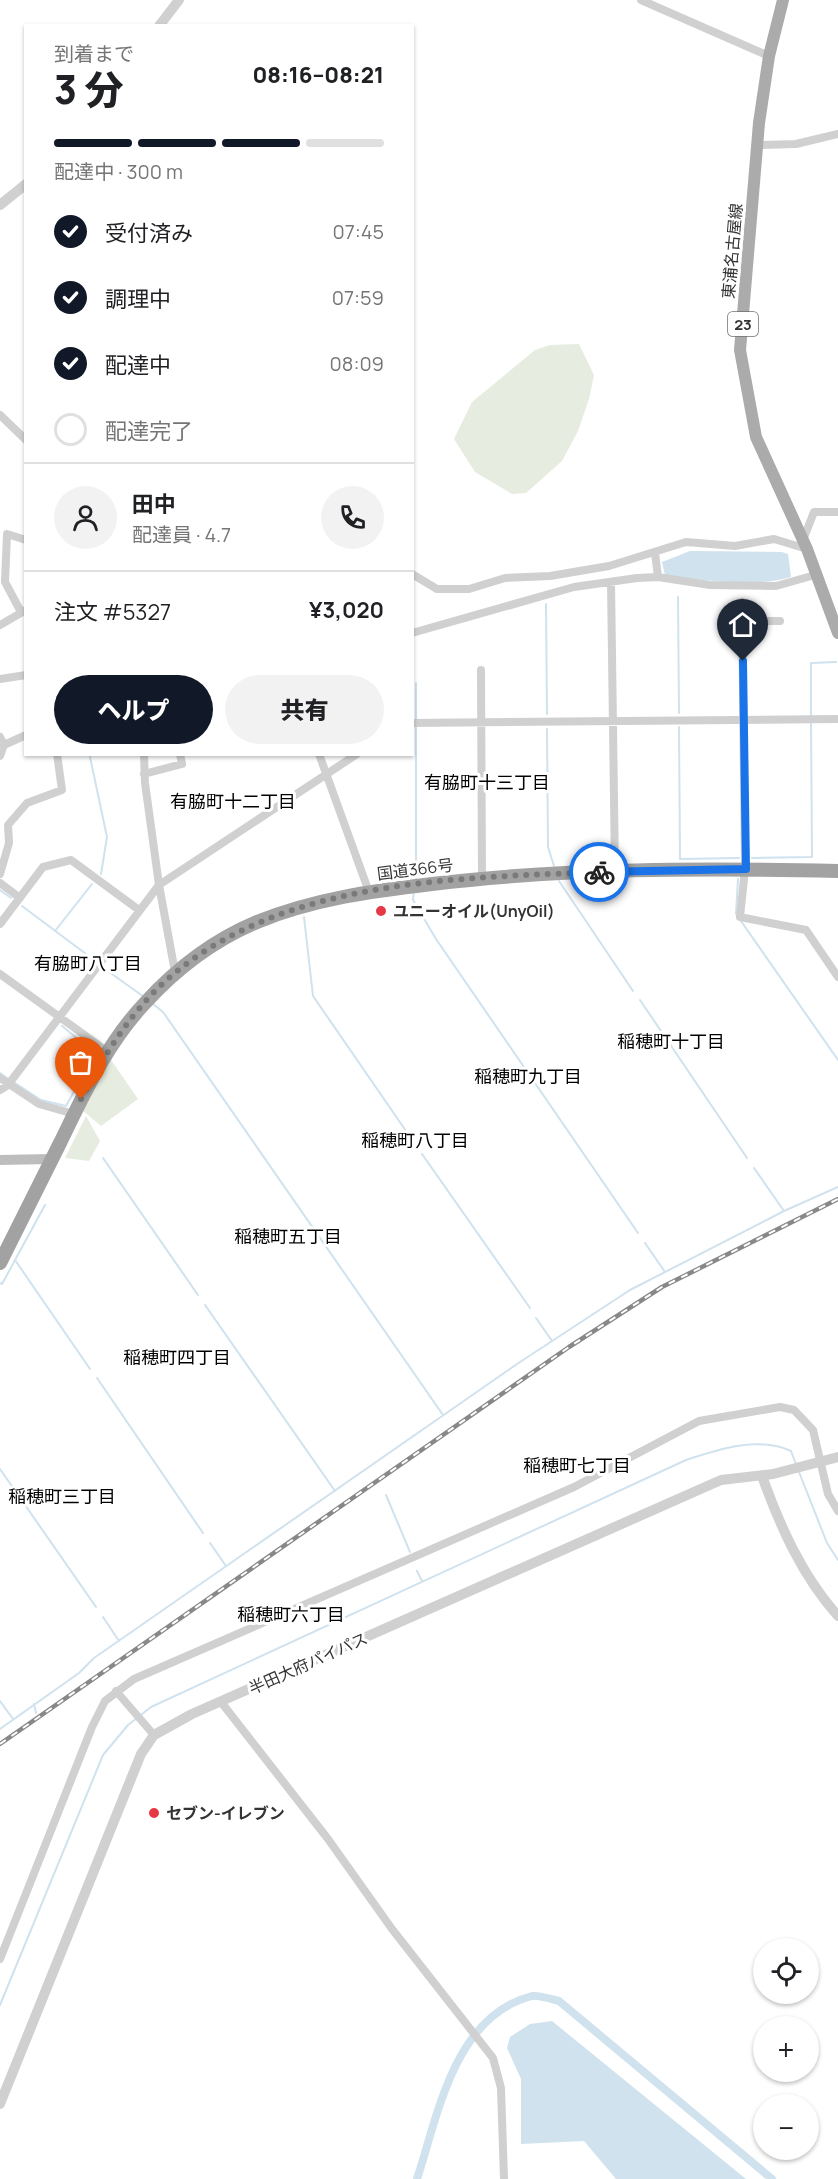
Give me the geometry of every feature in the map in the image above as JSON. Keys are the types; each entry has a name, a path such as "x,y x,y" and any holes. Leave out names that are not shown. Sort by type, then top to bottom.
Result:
{"highway":[{"name":"国道366号","path":"0,1263 74,1114 108,1052 148,1000 175,972 214,945 256,922 321,901 369,892 482,878 615,871 746,869 838,871"}],"main road":[{"name":"東浦名古屋線","path":"783,0 769,56 758,145 740,350 756,436 805,544 838,633"},
{"path":"0,1160 52,1159"}],"street":[{"path":"161,24 179,0"},
{"path":"641,0 769,56"},
{"path":"758,145 796,144 838,134"},
{"path":"0,205 24,187"},
{"path":"0,415 24,438"},
{"path":"414,575 437,589 469,589 506,578 550,576 609,566 686,542 735,546 774,539 805,544 814,512 838,512"},
{"path":"0,625 23,611 5,582 7,534 24,539"},
{"path":"655,553 658,577"},
{"path":"414,632 544,595 611,582 658,577 702,584 776,586 815,575"},
{"path":"611,582 611,720 615,871"},
{"path":"742,602 746,869 741,917 806,930 838,976"},
{"path":"742,621 780,621"},
{"path":"481,670 482,878"},
{"path":"0,679 24,675"},
{"path":"414,723 838,718"},
{"path":"0,756 4,745 24,736"},
{"path":"0,737 4,745"},
{"path":"0,874 9,843 8,825 27,803 62,790 57,756"},
{"path":"144,756 144,774 159,885 175,972"},
{"path":"144,774 182,764 180,756"},
{"path":"320,756 369,892"},
{"path":"0,1089 14,1077 159,885 354,756"},
{"path":"0,924 43,867 71,860 139,910"},
{"path":"0,883 20,898"},
{"path":"0,974 108,1052"},
{"path":"0,1078 39,1104 74,1114"},
{"path":"0,1959 92,1728 105,1701 116,1691 155,1668 277,1618 574,1487 699,1421 780,1407 794,1410 813,1430 819,1464 828,1494 838,1511"},
{"name":"半田大府パイパス","path":"0,2104 141,1754 152,1732 722,1479 773,1474 819,1464 838,1457"},
{"path":"762,1476 781,1527 800,1562 838,1616"},
{"path":"116,1691 152,1732"},
{"path":"222,1702 493,2058 501,2088 504,2179"}],"shaded area":[{"path":"579,344 594,375 578,431 562,461 526,493 512,494 475,472 454,439 472,402 535,350 550,345"},
{"path":"109,1057 138,1099 101,1126 83,1111"},
{"path":"86,1116 100,1141 89,1161 65,1158"}],"water":[{"path":"690,551 782,552 788,554 791,577 745,583 665,575 662,562"},
{"path":"552,2021 746,2179 616,2179 584,2141 521,2144 521,2079 507,2048 510,2037 530,2024"}],"waterway":[{"path":"678,597 679,713"},
{"path":"546,604 547,714"},
{"path":"811,716 811,663 836,662"},
{"path":"416,683 416,880"},
{"path":"752,858 812,857 811,721"},
{"path":"679,727 680,859 739,858"},
{"path":"547,729 548,847 554,866"},
{"path":"90,757 107,837 101,874"},
{"path":"738,879 736,914 838,1060"},
{"path":"559,881 633,991"},
{"path":"55,931 92,884"},
{"path":"0,890 11,898"},
{"path":"414,891 413,900 436,939 638,1233"},
{"path":"22,906 94,960"},
{"path":"304,917 313,996 415,1144"},
{"path":"105,969 144,997"},
{"path":"640,1000 747,1158"},
{"path":"153,1004 163,1012 443,1415"},
{"path":"15,1083 41,1100 66,1106 95,1053 62,1026"},
{"path":"0,1073 7,1078"},
{"path":"422,1154 530,1308"},
{"path":"103,1158 198,1295"},
{"path":"754,1168 784,1211"},
{"path":"0,1729 79,1673 94,1658 517,1364 630,1290 784,1211 838,1187"},
{"path":"0,1283 2,1284 45,1205"},
{"path":"645,1243 665,1272"},
{"path":"15,1260 90,1369"},
{"path":"205,1305 335,1491"},
{"path":"536,1318 552,1341"},
{"path":"97,1378 203,1533"},
{"path":"0,2005 103,1755 128,1725 151,1707 686,1460 725,1448 752,1444 791,1451 796,1464"},
{"path":"0,1469 96,1607"},
{"path":"799,1472 827,1543 838,1560"},
{"path":"386,1495 410,1552"},
{"path":"210,1543 226,1566"},
{"path":"417,1571 422,1581"},
{"path":"103,1617 119,1641"},
{"path":"0,1701 13,1719"},
{"path":"34,1704 36,1713"},
{"path":"417,2179 442,2098 467,2046 484,2024 506,2007 532,1996 559,2001 772,2179"}],"railway":[{"path":"0,1744 569,1347 662,1287 838,1199"}],"way so far":[{"path":"81,1099 108,1052 144,1003 175,972 214,945 256,922 321,901 369,892 482,878 599,872"}],"place":[{"name":"ユニーオイル(UnyOil)","path":"381,911"},
{"name":"セブン-イレブン","path":"154,1813"}],"district":[{"name":"有脇町十三丁目","path":"487,782"},
{"name":"有脇町十二丁目","path":"233,801"},
{"name":"有脇町八丁目","path":"88,963"},
{"name":"稲穂町十丁目","path":"671,1041"},
{"name":"稲穂町九丁目","path":"528,1076"},
{"name":"稲穂町八丁目","path":"415,1140"},
{"name":"稲穂町五丁目","path":"288,1236"},
{"name":"稲穂町四丁目","path":"177,1357"},
{"name":"稲穂町七丁目","path":"577,1465"},
{"name":"稲穂町三丁目","path":"62,1496"},
{"name":"稲穂町六丁目","path":"291,1614"}],"route":[{"path":"599,872 746,869 743,661"}]}
